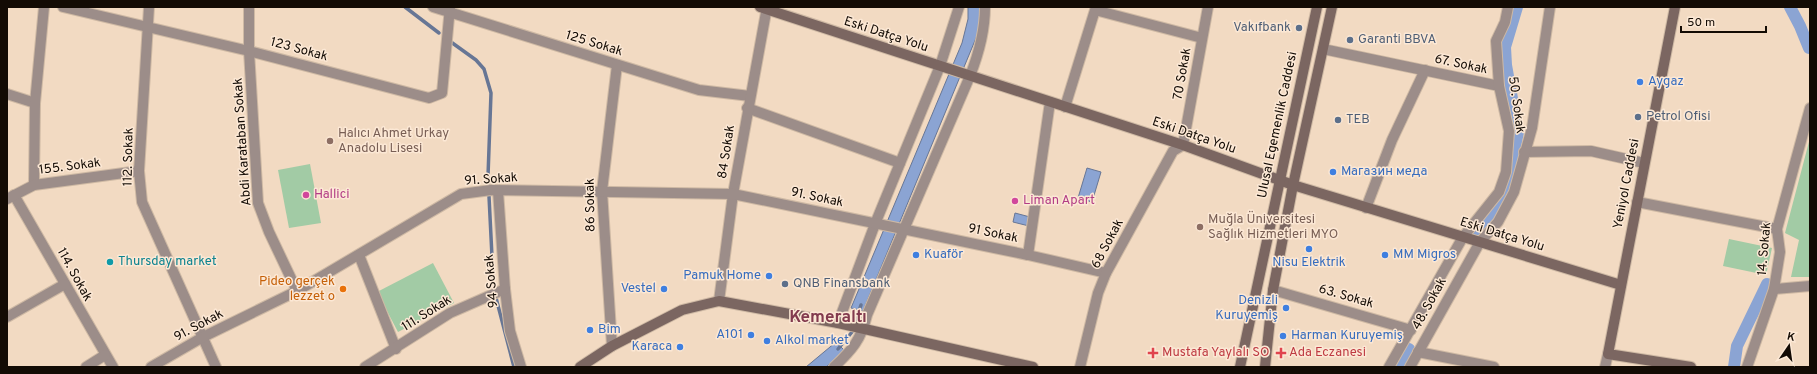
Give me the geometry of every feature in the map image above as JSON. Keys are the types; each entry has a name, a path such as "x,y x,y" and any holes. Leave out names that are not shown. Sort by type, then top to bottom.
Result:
{"street":[{"path":"34,185 35,103 44,7"},
{"name":"123 Sokak","path":"63,7 249,51 429,98 442,93 450,10"},
{"name":"112. Sokak","path":"149,7 149,28 139,171 142,202 216,367"},
{"name":"Abdi Karataban Sokak","path":"249,7 249,51 258,204 269,232 297,291"},
{"name":"125 Sokak","path":"432,7 450,10 617,65 699,90 750,96"},
{"path":"842,324 900,163 943,67 959,7"},
{"path":"834,367 853,349 902,228 968,75 978,56 985,28 985,7"},
{"name":"70 Sokak","path":"1183,145 1208,7"},
{"name":"Ulusal Egemenlik Caddesi","path":"1240,367 1317,7"},
{"name":"Ulusal Egemenlik Caddesi","path":"1265,367 1273,290 1293,185 1332,7"},
{"name":"50. Sokak","path":"1389,367 1463,237 1499,192 1506,172 1509,131 1499,86 1496,41 1505,22 1508,7"},
{"name":"48. Sokak","path":"1410,367 1480,242 1498,222 1514,192 1524,152 1532,128 1550,7"},
{"name":"Yeniyol Caddesi","path":"1605,367 1675,7"},
{"name":"Eski Datça Yolu","path":"764,8 1183,145 1279,181 1621,285"},
{"name":"84 Sokak","path":"719,301 733,194 764,8"},
{"path":"1065,107 1096,10 1202,38"},
{"name":"67. Sokak","path":"1323,49 1499,86"},
{"name":"86 Sokak","path":"612,346 602,191 617,65"},
{"path":"1366,208 1392,140 1425,70"},
{"path":"7,94 35,103"},
{"path":"1028,255 1050,102"},
{"path":"747,108 900,163"},
{"name":"14. Sokak","path":"1747,367 1774,289 1780,252 1777,228 1810,108"},
{"name":"68 Sokak","path":"1080,367 1098,292 1106,273 1173,151 1183,145"},
{"path":"1524,152 1591,151 1644,163"},
{"name":"155. Sokak","path":"11,197 34,185 139,171"},
{"name":"91. Sokak","path":"151,367 203,337 297,291 461,194 490,191 602,191 733,194 879,224"},
{"name":"94 Sokak","path":"490,191 510,331 521,367"},
{"name":"114. Sokak","path":"11,197 65,284 104,355 113,367"},
{"path":"1637,202 1777,228"},
{"name":"91 Sokak","path":"879,224 1106,273"},
{"path":"359,255 396,349"},
{"path":"7,317 65,284"},
{"path":"1774,289 1810,286"},
{"name":"111. Sokak","path":"365,367 396,349 450,312 504,289"},
{"name":"63. Sokak","path":"1273,290 1411,330"},
{"path":"580,367 612,346 682,310 719,301 842,324 1033,367"},
{"path":"1418,352 1494,367"},
{"path":"1608,354 1640,363 1691,367"},
{"path":"86,367 104,355"}],"green space":[{"path":"1810,138 1810,277 1791,277 1799,240 1785,233"},
{"path":"310,164 321,223 289,228 278,170"},
{"path":"1729,239 1772,248 1766,275 1723,266"},
{"path":"433,263 454,303 398,332 377,292"}],"water":[{"path":"968,7 981,7 981,26 863,311 851,308 962,43 968,19"},
{"path":"1087,168 1101,172 1092,202 1078,198"},
{"path":"1015,213 1030,217 1029,226 1013,222"},
{"path":"836,342 845,351 826,367 806,367"}],"waterway":[{"path":"405,7 439,33"},
{"path":"1477,234 1506,191 1518,132 1506,65 1505,47 1517,7"},
{"path":"1790,7 1809,48"},
{"path":"451,42 476,60 484,69 491,93 488,176 493,277"},
{"path":"1734,367 1737,346 1767,284"},
{"path":"495,294 514,367"},
{"path":"838,349 852,332 861,305"},
{"path":"1398,367 1409,349"}],"place":[{"name":"Vakıfbank","path":"1299,28"},
{"name":"Garanti BBVA","path":"1350,40"},
{"name":"Aygaz","path":"1640,82"},
{"name":"Petrol Ofisi","path":"1638,117"},
{"name":"TEB","path":"1338,120"},
{"name":"Halıcı Ahmet Urkay Anadolu Lisesi","path":"330,141"},
{"name":"Магазин меда","path":"1333,172"},
{"name":"Hallici","path":"306,195"},
{"name":"Liman Apart","path":"1015,201"},
{"name":"Muğla Üniversitesi Sağlık Hizmetleri MYO","path":"1200,227"},
{"name":"Nisu Elektrik","path":"1309,249"},
{"name":"Kuaför","path":"916,255"},
{"name":"MM Migros","path":"1385,255"},
{"name":"Thursday market","path":"110,262"},
{"name":"Pamuk Home","path":"769,276"},
{"name":"QNB Finansbank","path":"785,284"},
{"name":"Pideo gerçek lezzet o","path":"343,289"},
{"name":"Vestel","path":"664,289"},
{"name":"Denizli Kuruyemiş","path":"1286,308"},
{"name":"Bim","path":"590,330"},
{"name":"A101","path":"751,335"},
{"name":"Harman Kuruyemiş","path":"1283,336"},
{"name":"Alkol market","path":"767,341"},
{"name":"Karaca","path":"680,347"},
{"name":"Mustafa Yaylalı SO","path":"1153,353"},
{"name":"Ada Eczanesi","path":"1281,353"}],"district":[{"name":"Kemeraltı","path":"828,318"}]}
